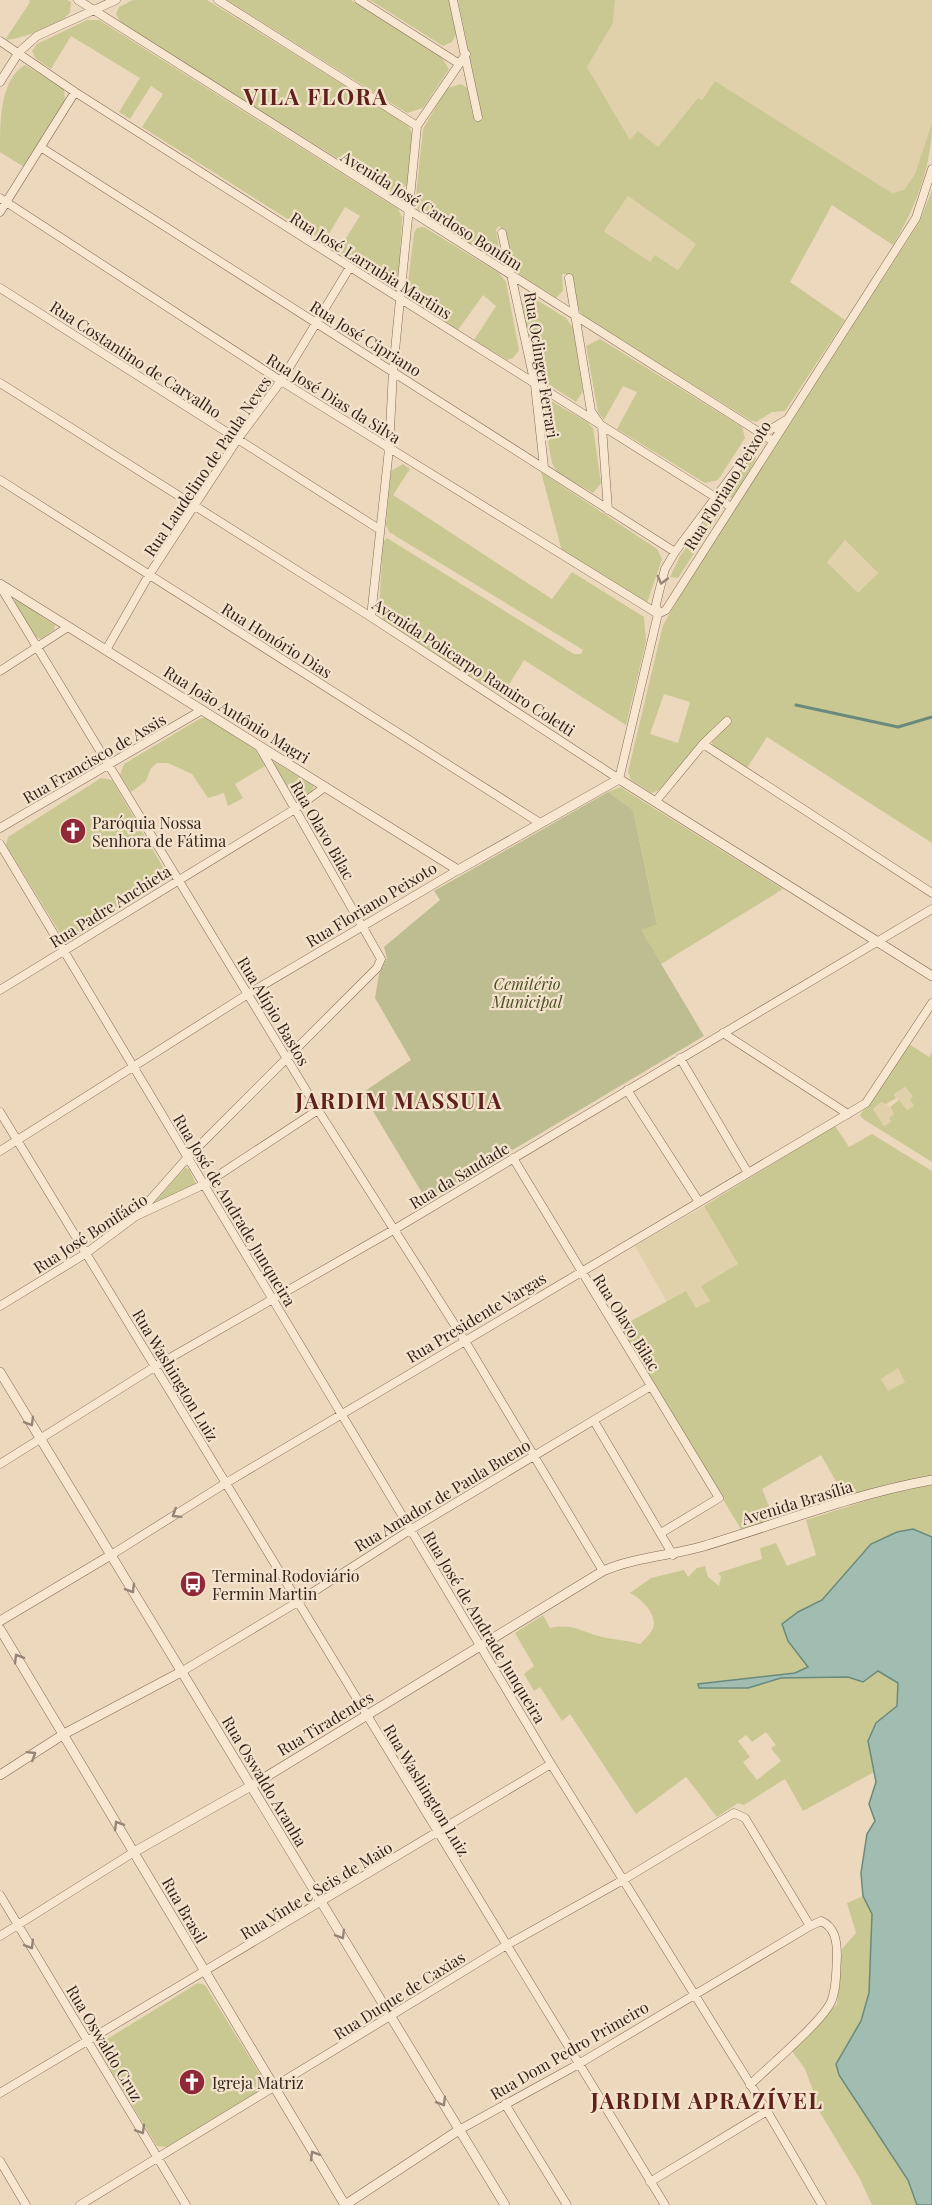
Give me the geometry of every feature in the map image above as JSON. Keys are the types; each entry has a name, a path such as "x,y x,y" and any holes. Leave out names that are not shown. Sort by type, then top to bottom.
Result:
{"street":[{"name":"Avenida José Cardoso Bonfim","path":"78,0 409,212 774,441"},
{"path":"0,82 19,52 37,36 116,0"},
{"path":"218,0 417,126"},
{"path":"358,0 458,63"},
{"path":"453,0 478,117"},
{"name":"Rua José Larrubia Martins","path":"0,41 75,92 731,507"},
{"path":"371,617 389,449 393,371 402,300 417,126 466,54"},
{"path":"0,212 3,200 42,148 75,92"},
{"name":"Rua José Cipriano","path":"42,148 675,552"},
{"path":"786,420 916,218 932,169"},
{"name":"Rua José Dias da Silva","path":"3,200 281,381 658,614"},
{"name":"Rua Oclinger Ferrari","path":"502,233 535,385 544,467"},
{"name":"Rua Laudelino de Paula Neves","path":"106,651 149,575 237,440 281,381 318,324 350,267"},
{"path":"569,278 578,319 591,411 602,426 608,510"},
{"name":"Rua Costantino de Carvalho","path":"0,288 379,529"},
{"name":"Avenida Policarpo Ramiro Coletti","path":"0,383 371,617 619,779 932,976"},
{"name":"Rua Floriano Peixoto","path":"0,1151 248,994 458,870 619,779 658,614 656,604 665,569 675,552 763,434 786,420"},
{"name":"Rua Floriano Peixoto","path":"658,614 666,610 786,420"},
{"name":"Rua Honório Dias","path":"0,480 540,823"},
{"name":"Rua João Antônio Magri","path":"0,585 458,870"},
{"name":"Rua Alípio Bastos","path":"0,585 318,1110 465,1341 603,1571"},
{"path":"0,671 68,627"},
{"name":"Rua Francisco de Assis","path":"0,828 110,766 202,710"},
{"path":"656,801 703,744 727,721"},
{"path":"703,744 932,893"},
{"name":"Rua Olavo Bilac","path":"260,746 381,958 377,968 287,1058"},
{"name":"Rua Padre Anchieta","path":"0,990 295,809 325,787"},
{"name":"Rua José de Andrade Junqueira","path":"0,844 551,1764 767,2111 822,2205"},
{"name":"Rua da Saudade","path":"0,1464 156,1366 395,1229 932,909"},
{"name":"Rua Presidente Vargas","path":"0,1621 111,1556 226,1483 343,1416 866,1103 932,1003"},
{"path":"723,1033 848,1114"},
{"path":"136,1215 188,1156 287,1058"},
{"path":"680,1058 748,1173"},
{"path":"627,1090 699,1202"},
{"name":"Rua José Bonifácio","path":"0,1306 85,1254 136,1215 205,1184 318,1110"},
{"name":"Rua Washington Luiz","path":"0,1112 664,2205"},
{"name":"Rua Olavo Bilac","path":"513,1158 719,1498 661,1533"},
{"name":"Rua Oswaldo Aranha","path":"0,1372 505,2205"},
{"name":"Rua Amador de Paula Bueno","path":"0,1775 64,1734 181,1672 297,1603 410,1530 536,1457 651,1386"},
{"path":"594,1421 673,1555"},
{"name":"Avenida Brasília","path":"673,1555 892,1488 932,1480"},
{"name":"Rua Tiradentes","path":"0,1936 134,1852 251,1786 603,1571 626,1561 673,1555"},
{"name":"Rua Brasil","path":"0,1629 345,2205"},
{"name":"Rua Vinte e Seis de Maio","path":"0,2093 205,1973 551,1764"},
{"name":"Rua Duque de Caxias","path":"80,2205 274,2089 505,1946 623,1880 734,1813 746,1818 810,1926"},
{"name":"Rua Oswaldo Cruz","path":"0,1895 186,2205"},
{"path":"750,2085 820,2017 830,2002 836,1986 833,1929 821,1921 810,1926"},
{"name":"Rua Dom Pedro Primeiro","path":"345,2205 459,2130 578,2065 810,1926"},
{"path":"505,2104 567,2205"},
{"path":"650,2182 767,2111"},
{"path":"0,2161 26,2205"}],"shaded area":[{"path":"29,0 67,0 71,2 70,12 66,17 40,30 5,40 30,2"},
{"path":"133,0 207,0 408,125 412,133 408,185 393,193 121,23 116,14 119,7"},
{"path":"227,0 351,0 442,58 449,69 423,108 407,113"},
{"path":"370,0 449,0 457,33 452,42 443,46"},
{"path":"458,0 615,0 613,23 587,67 630,140 638,131 658,147 698,98 702,100 715,81 892,193 904,190 915,174 932,123 929,155 921,187 893,245 832,205 790,282 845,320 785,411 772,412 756,422 584,317 579,310 571,274 562,274 563,291 556,298 524,279 513,266 506,236 499,226 496,229 499,249 493,255 486,254 418,210 415,205 423,129 447,88 461,84 467,88 473,116 476,120 482,116","holes":["628,196 696,244 678,270 655,255 650,262 604,231"]},
{"path":"615,0 932,0 932,123 915,174 904,190 892,193 715,81 702,100 698,98 658,147 630,141 587,67 613,23"},
{"path":"87,20 99,20 398,209 402,217 399,275 388,283 338,251 360,216 345,207 324,242 142,127 163,94 151,86 130,119 119,112 140,78 71,36 51,69 36,59 32,51 37,44"},
{"path":"25,65 64,89 65,101 24,167 0,152 0,140 1,115 6,91 17,72"},
{"path":"932,190 932,843 767,737 747,768 713,748 712,742 731,720 728,717 700,742 659,790 652,793 631,780 628,772 663,625 697,567 920,221","holes":["845,540 878,573 858,593 827,562","664,694 690,702 678,743 650,734"]},
{"path":"628,196 696,244 678,270 656,255 650,263 604,230"},
{"path":"424,227 499,273 506,282 519,350 513,358 507,360 474,340 496,306 483,295 458,330 411,300 407,291 414,233 417,228"},
{"path":"532,297 566,318 573,328 583,391 576,402 537,377 522,304 525,299"},
{"path":"600,339 742,427 745,438 718,480 705,483 617,429 637,392 623,386 604,420 598,412 586,346"},
{"path":"551,401 587,422 593,428 601,483 593,493 557,472 552,463 542,411 544,403"},
{"path":"755,453 756,459 733,498 727,497 726,491 749,456"},
{"path":"403,464 410,469 393,495 552,599 572,572 644,617 646,641 626,725 524,660 502,696 384,622 379,611 383,542 387,538 574,654 581,654 583,650 389,532 386,525 391,471"},
{"path":"541,472 657,549 662,559 647,603 564,559"},
{"path":"718,509 719,515 678,578 670,577 680,556 712,511"},
{"path":"845,540 878,573 858,594 827,561"},
{"path":"15,599 55,625 54,630 41,639 36,637 14,603"},
{"path":"206,717 255,749 265,766 235,784 243,798 228,806 224,793 208,798 192,774 168,763 157,763 151,768 146,781 131,792 120,775 124,764"},
{"path":"273,761 314,786 312,792 298,802 293,800"},
{"path":"101,778 112,780 167,874 163,880 70,941 63,938 6,845 8,837"},
{"path":"620,787 783,889 661,964 640,930 657,923 633,810 608,792"},
{"path":"909,1044 929,1057 932,1052 932,1162 860,1115","holes":["905,1087 913,1096 910,1100 914,1106 907,1110 899,1100 890,1107 894,1114 889,1118 891,1122 884,1126 873,1109 881,1102 886,1104 896,1098 894,1094"]},
{"path":"905,1087 913,1096 914,1106 907,1110 894,1094"},
{"path":"881,1102 889,1106 894,1114 892,1122 884,1126 873,1109"},
{"path":"835,1126 849,1147 872,1134 932,1171 932,1478 846,1499 821,1455 762,1489 775,1521 742,1531 620,1327 686,1291 696,1308 710,1301 701,1286 738,1264 704,1206","holes":["898,1368 905,1382 888,1391 881,1379"]},
{"path":"185,1168 189,1169 196,1184 152,1205"},
{"path":"704,1206 738,1264 702,1286 710,1301 696,1309 686,1292 667,1302 635,1246"},
{"path":"898,1368 905,1382 888,1392 881,1379"},
{"path":"932,1485 932,1537 913,1529 838,1583 822,1600 798,1612 788,1641 809,1667 795,1673 699,1684 748,1688 781,1678 848,1677 863,1682 878,1671 898,1683 897,1706 874,1728 871,1734 870,1749 874,1772 803,1811 785,1779 744,1805 738,1803 717,1817 686,1777 636,1814 570,1714 562,1721 540,1687 534,1691 524,1674 534,1666 515,1633 543,1615 550,1628 571,1627 602,1637 640,1644 652,1630 654,1623 651,1613 643,1603 630,1593 651,1578 684,1570 688,1577 697,1568 705,1566 708,1577 719,1586 721,1577 718,1573 762,1559 760,1548 776,1543 787,1566 816,1555 806,1520 893,1492","holes":["766,1732 776,1745 771,1748 781,1761 757,1780 743,1762 750,1757 738,1741 746,1735 752,1742"]},
{"path":"913,1529 932,1537 932,2205 917,2205 908,2180 839,2075 836,2064 861,2021 869,1993 872,1914 863,1896 861,1873 867,1834 875,1821 869,1804 876,1782 868,1741 876,1723 897,1706 898,1683 878,1671 863,1682 848,1677 781,1678 748,1688 699,1688 698,1684 795,1673 808,1667 788,1641 782,1624 798,1612 822,1600 871,1544 897,1532"},
{"path":"863,1896 872,1914 869,1993 861,2021 836,2064 839,2075 908,2180 917,2205 872,2205 860,2179 813,2101 815,2096 805,2069 792,2051 837,2004 842,1949 856,1933 847,1903"},
{"path":"198,1983 205,1985 266,2084 264,2091 168,2147 157,2146 100,2053 104,2041"}],"green space":[{"name":"Cemitério Municipal","path":"608,792 633,810 657,924 641,930 704,1036 427,1201 362,1093 411,1060 375,998 379,974 387,958 384,947 440,900 434,891"}],"waterway":[{"path":"796,705 898,727 932,717"}],"place":[{"name":"Paróquia Nossa Senhora de Fátima","path":"73,831"},
{"name":"Terminal Rodoviário Fermin Martin","path":"193,1584"},
{"name":"Igreja Matriz","path":"192,2082"}],"district":[{"name":"VILA FLORA","path":"316,96"},
{"name":"JARDIM MASSUIA","path":"399,1100"},
{"name":"JARDIM APRAZÍVEL","path":"707,2100"}]}
